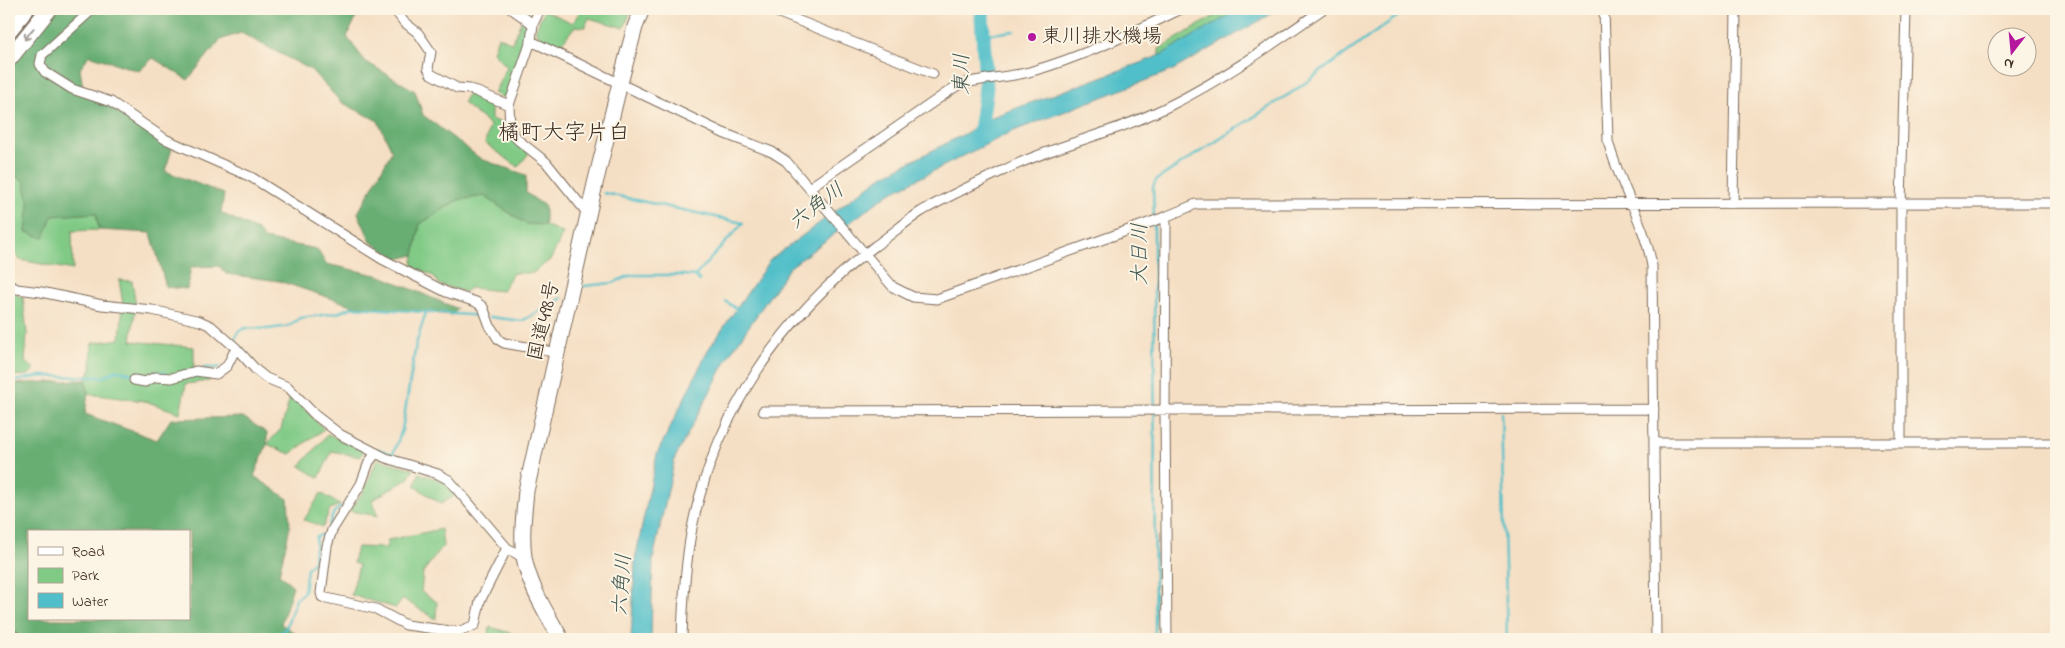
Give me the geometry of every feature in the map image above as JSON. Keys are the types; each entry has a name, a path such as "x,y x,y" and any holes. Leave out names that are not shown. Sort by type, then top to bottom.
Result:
{"highway":[{"path":"9,30 26,9"},
{"path":"9,59 49,9"},
{"name":"国道498号","path":"561,639 540,600 524,558 522,525 526,491 588,214 620,82 635,27 642,9"}],"street":[{"path":"93,9 42,55 40,64 45,72 72,89 111,102 165,139 251,177 382,259 446,292 476,302 486,312 490,326 498,340 504,343 558,354"},
{"path":"396,9 404,22 418,33 431,52 428,68 431,74 458,88 470,89 509,105"},
{"path":"512,9 533,24"},
{"path":"540,9 533,24 531,41 509,105 510,129 518,140 546,162 588,214"},
{"path":"768,9 933,74"},
{"path":"811,190 958,85 1031,71 1098,47 1181,9"},
{"path":"682,639 685,581 692,529 715,448 728,420 756,370 784,333 837,277 863,253 921,212 1002,171 1119,128 1193,94 1262,51 1323,9"},
{"path":"1604,9 1608,141 1613,161 1649,248 1652,266 1656,639"},
{"path":"1733,203 1736,9"},
{"path":"1901,442 1901,204 1906,9"},
{"path":"531,41 723,133 772,152 786,161 893,287 913,297 937,299 1165,217 1196,204 2056,203"},
{"path":"1165,217 1167,639"},
{"path":"9,285 17,290 41,292 102,305 152,310 200,321 211,326 233,345 261,374 288,387 329,428 376,453 438,474 449,480 507,548 524,558"},
{"path":"134,380 145,382 155,377 172,378 196,371 216,374 226,366 233,345"},
{"path":"763,411 1654,409"},
{"path":"1655,443 2056,443"},
{"path":"376,453 369,462 361,484 332,530 327,546 322,597 376,609 406,625 458,632 475,625 480,601 507,548"},
{"path":"9,632 19,639"}],"green space":[{"path":"9,9 360,9 347,37 365,61 415,91 423,115 481,159 526,175 526,193 545,206 545,225 526,224 484,196 458,200 420,224 414,255 398,259 371,242 358,213 392,151 378,121 341,102 311,70 241,33 220,40 188,80 153,58 139,71 89,55 80,69 83,88 172,149 165,171 224,194 221,213 257,230 264,239 317,249 326,264 381,276 458,309 452,315 354,306 279,281 226,274 219,266 191,267 187,289 166,287 151,233 99,230 96,213 52,216 44,238 26,232 29,204 24,180 9,174"},
{"path":"581,9 632,9 624,28 589,18 585,27 575,26 559,47 544,41 535,31 544,10 573,23"},
{"path":"1226,9 1240,9 1159,56 1159,49"},
{"path":"521,21 528,26 506,99 494,93 507,67 493,52 498,36 512,43"},
{"path":"469,92 491,100 491,119 507,125 514,143 529,153 518,167 485,143 490,125 463,103"},
{"path":"9,174 24,180 29,204 26,232 52,216 96,213 99,230 72,231 73,270 20,260 9,245"},
{"path":"484,196 526,224 545,225 563,233 551,259 533,273 513,273 502,291 470,288 465,292 440,285 433,276 412,266 420,224 458,200"},
{"path":"119,280 132,281 136,305 131,341 194,347 194,374 211,376 209,381 186,384 180,413 145,401 88,394 86,380 91,369 92,343 120,339 123,304"},
{"path":"9,292 23,297 27,334 25,362 35,369 28,375 9,376"},
{"path":"86,380 88,394 85,414 157,440 171,419 243,417 267,433 267,444 254,476 288,499 290,527 279,574 293,586 281,624 304,639 9,639 9,384"},
{"path":"291,394 324,429 290,454 267,444 281,429"},
{"path":"328,434 364,450 360,457 332,451 319,478 300,466"},
{"path":"377,459 414,469 408,479 372,500 378,516 350,511 366,487"},
{"path":"419,473 443,481 456,495 441,504 415,486"},
{"path":"321,493 340,505 330,509 323,527 304,520"},
{"path":"441,529 443,546 423,572 421,592 437,602 436,619 403,599 396,608 351,595 359,565 353,563 357,547 386,548 388,540"},
{"path":"490,627 514,634 513,639 487,639"}],"water":[{"path":"1240,9 1277,9 1173,70 1011,132 888,194 789,268 730,354 675,458 653,559 651,639 631,639 635,560 657,454 708,350 770,260 879,178 968,132 992,117 1159,56"}],"waterway":[{"name":"東川","path":"979,138 986,88 983,9"},
{"name":"大日川","path":"1154,219 1153,187 1156,180 1294,91 1392,20 1405,12 1416,9"},
{"path":"983,35 1014,31"},
{"path":"604,193 743,223 695,276"},
{"name":"大日川","path":"1154,224 1155,639"},
{"path":"584,286 612,283 632,275 684,275 695,276 700,281"},
{"path":"490,317 522,321 562,298"},
{"path":"725,301 738,310"},
{"path":"233,344 238,332 245,328 268,329 289,326 300,318 337,313 353,307 484,316"},
{"path":"378,449 393,454 402,430 416,344 426,312"},
{"path":"203,368 219,367"},
{"path":"9,382 41,376 104,377 117,370 147,377"},
{"path":"152,374 156,372 165,373"},
{"path":"1501,413 1507,639"},
{"path":"329,525 334,512 341,507"},
{"path":"274,639 286,628 296,599 304,592 307,568 314,561 316,537 322,535"}],"place":[{"name":"東川排水機場","path":"1032,37"}],"district":[{"name":"橘町大字片白","path":"564,134"}],"water label":[{"name":"六角川","path":"817,207"},
{"name":"六角川","path":"623,585"}]}
